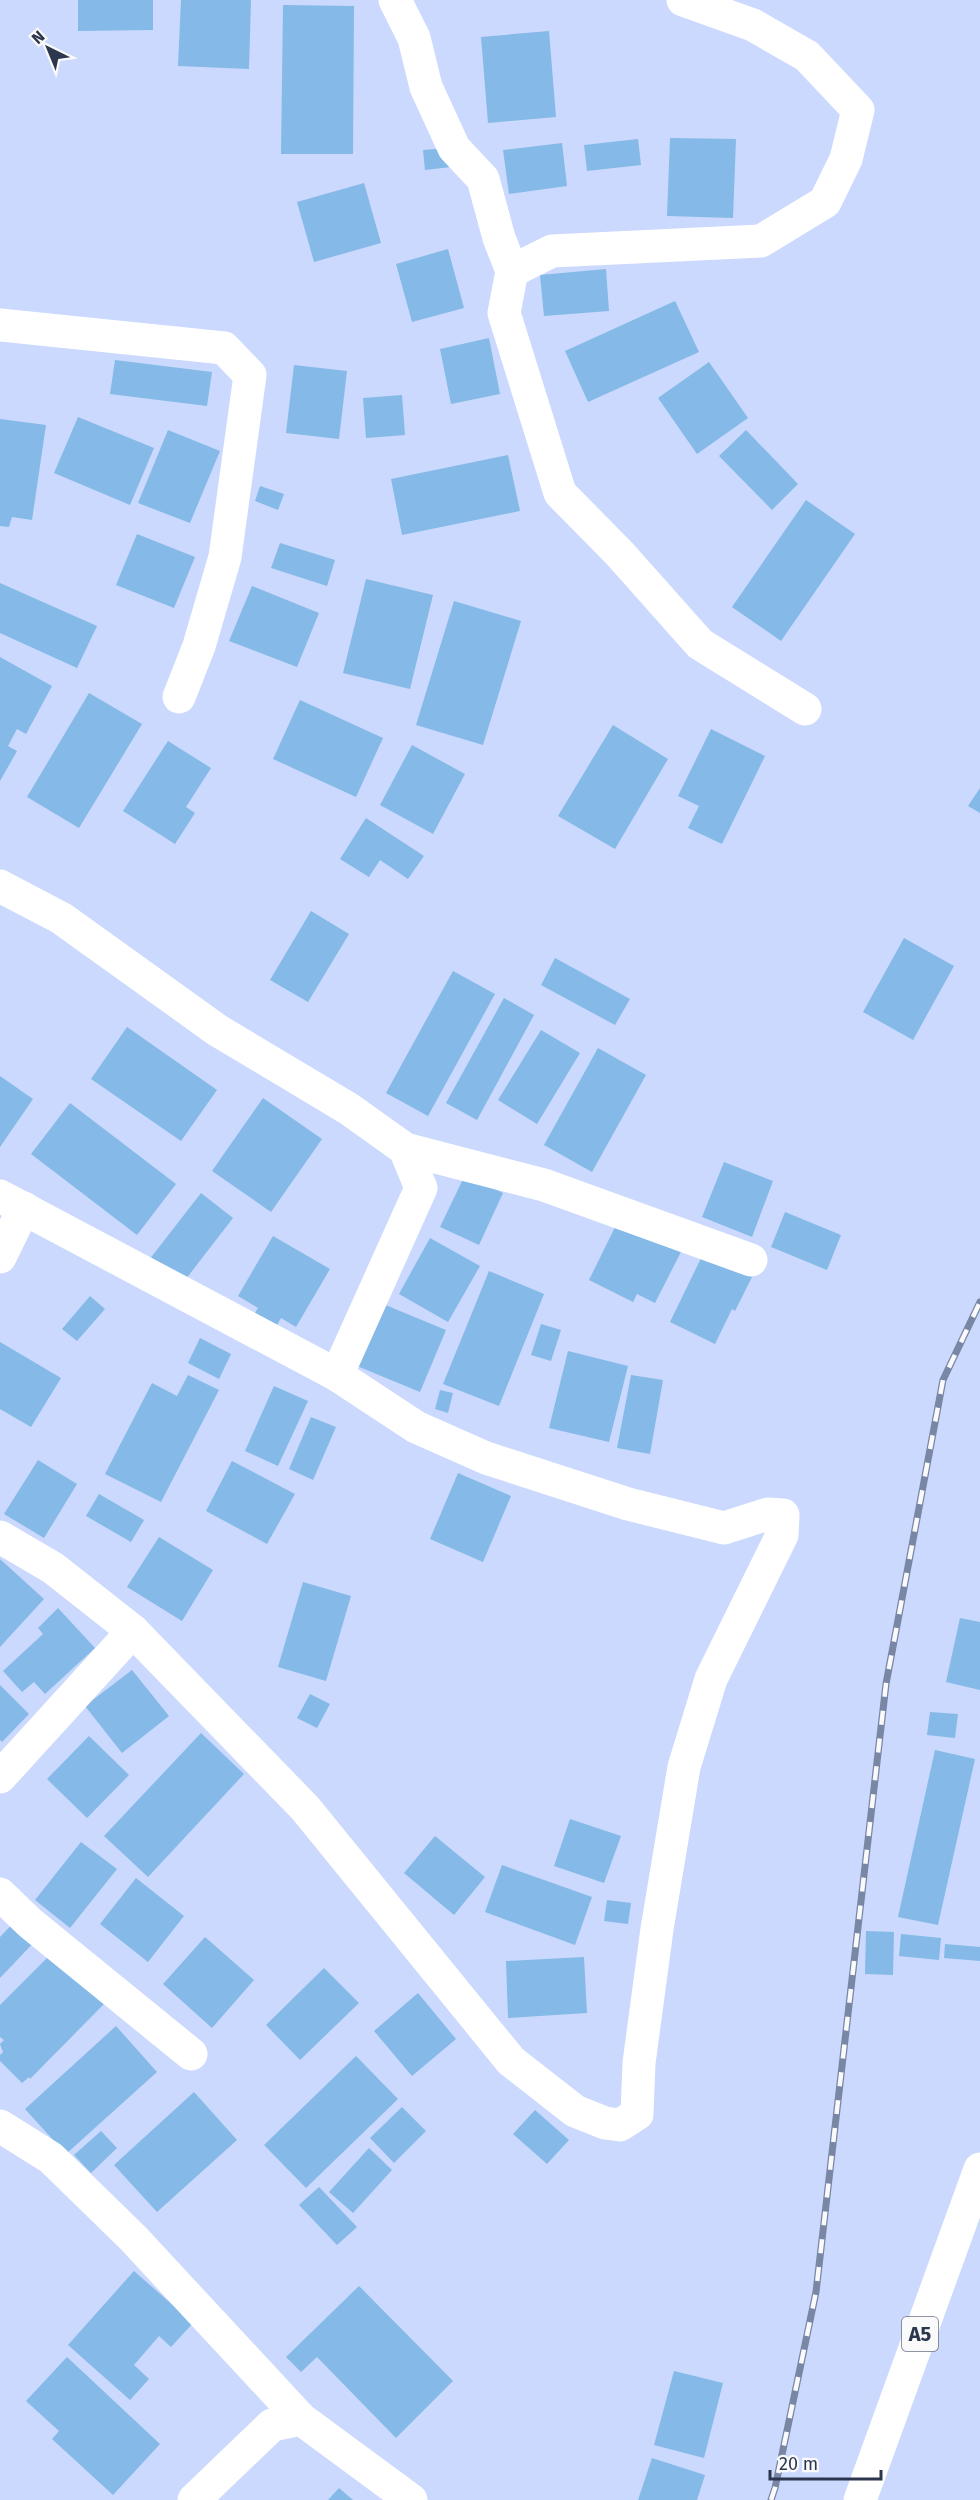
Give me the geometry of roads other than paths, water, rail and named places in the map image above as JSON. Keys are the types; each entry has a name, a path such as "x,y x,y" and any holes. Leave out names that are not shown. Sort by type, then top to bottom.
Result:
{"main road":[{"path":"394,0 414,38 426,87 454,148 483,179 499,238 512,271 504,313 560,493 620,554 700,644 805,709"},
{"path":"512,271 552,251 761,242 825,202 846,159 858,110 807,56 753,25 684,0"},
{"path":"0,325 224,348 250,375 225,557 199,646 178,697"},
{"path":"0,886 61,918 217,1029 349,1109 405,1149 544,1185 751,1260"},
{"path":"337,1375 421,1188 405,1149"},
{"path":"0,1257 12,1202 337,1375 416,1427 486,1458 628,1504 724,1528 768,1514 783,1515 782,1535 711,1678 684,1767 657,1929 639,2063 637,2114 620,2125 605,2123 575,2112 511,2061 305,1808 133,1631 53,1568 0,1537"},
{"path":"0,1777 133,1631"},
{"path":"0,1894 30,1923 191,2054"},
{"path":"0,2126 51,2158 133,2238 264,2379 286,2422 411,2500"},
{"name":"A5","path":"860,2500 980,2169"},
{"path":"194,2500 286,2422"}],"railway":[{"path":"771,2500 816,2292 886,1684 943,1380 980,1302"}]}
